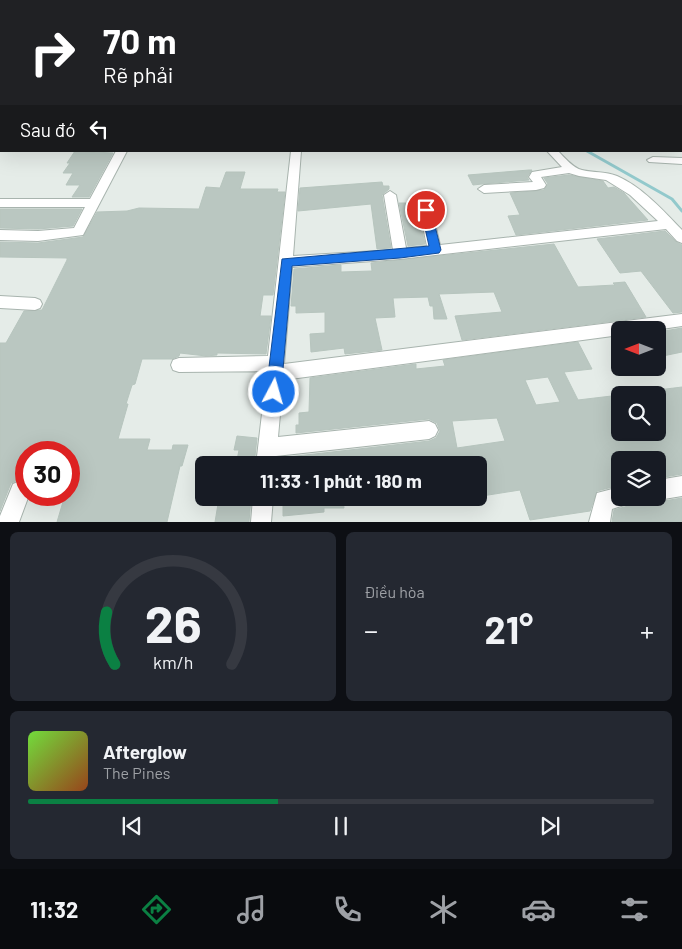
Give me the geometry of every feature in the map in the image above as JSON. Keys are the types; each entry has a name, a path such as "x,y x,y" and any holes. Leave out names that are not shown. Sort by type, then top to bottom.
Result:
{"street":[{"path":"0,235 38,236 78,232 85,215 90,212 121,152"},
{"path":"296,152 267,456 429,430"},
{"path":"553,152 579,173 598,173 615,180 669,224 682,238"},
{"path":"653,160 682,161"},
{"path":"484,189 536,186 540,185 535,177 536,174 572,169"},
{"path":"390,195 400,254"},
{"path":"423,198 435,250"},
{"path":"0,203 94,203"},
{"path":"286,262 400,254 669,224"},
{"path":"0,302 36,304"},
{"path":"179,365 276,368 682,320"},
{"path":"666,489 682,486"},
{"path":"598,522 604,500 611,499"},
{"path":"8,522 15,504"},
{"path":"261,522 262,506"}],"building":[{"path":"74,152 113,153 89,197 72,197 80,185 66,185 73,173 63,173 70,163 67,163"},
{"path":"532,170 527,177 529,180 473,185 468,175"},
{"path":"226,172 245,172 240,189 278,189 277,192 285,192 273,295 263,295 260,316 271,316 266,354 217,353 217,355 206,356 180,353 179,356 172,359 142,359 135,384 132,385 126,404 128,404 118,439 150,439 147,450 172,450 173,445 188,445 182,466 180,466 167,522 57,522 62,506 80,506 80,441 15,441 15,481 11,483 0,511 0,343 6,343 24,311 42,310 67,258 0,257 0,242 38,243 83,237 97,212 127,211 139,208 199,209 206,187 220,188"},
{"path":"569,175 603,181 608,188 614,187 624,193 648,220 516,235 508,216 520,215 510,193 544,190 548,184 544,178"},
{"path":"382,182 383,186 389,186 389,189 382,195 391,248 377,249 371,204 298,211 300,188"},
{"path":"399,203 416,203 425,244 408,246"},
{"path":"0,209 82,209 73,226 38,229 0,228"},
{"path":"665,231 682,245 682,312 673,313 641,271 620,273 597,239"},
{"path":"554,244 578,287 615,285 613,283 625,282 646,317 462,340 455,316 502,312 494,292 439,294 447,319 434,319 433,306 430,306 428,297 393,298 395,317 375,318 382,350 345,354 344,348 311,352 310,334 325,333 325,312 296,313 296,306 291,306 294,269 341,265 341,272 372,271 371,263"},
{"path":"682,328 682,352 666,355 666,331"},
{"path":"578,342 592,369 564,372 578,400 611,396 611,441 666,441 666,389 682,387 682,474 666,477 666,451 611,451 611,487 597,491 590,511 530,520 520,490 487,495 487,456 297,456 429,441 436,438 440,431 437,423 429,419 296,433 296,425 299,425 299,413 309,412 310,378 416,364 416,369 445,366 443,360","holes":["548,377 560,402 536,405 525,380","497,418 505,441 457,448 452,421"]},
{"path":"237,436 257,438 255,456 238,456 239,450 234,450"},
{"path":"682,498 682,522 612,522 614,510 628,506 666,506 666,501"},
{"path":"218,506 250,506 249,522 215,522"},
{"path":"283,506 344,506 344,508 324,508 324,512 283,516"}],"waterway":[{"path":"589,152 672,199 682,211"}],"route":[{"path":"274,392 286,262 435,250 426,210"}]}
